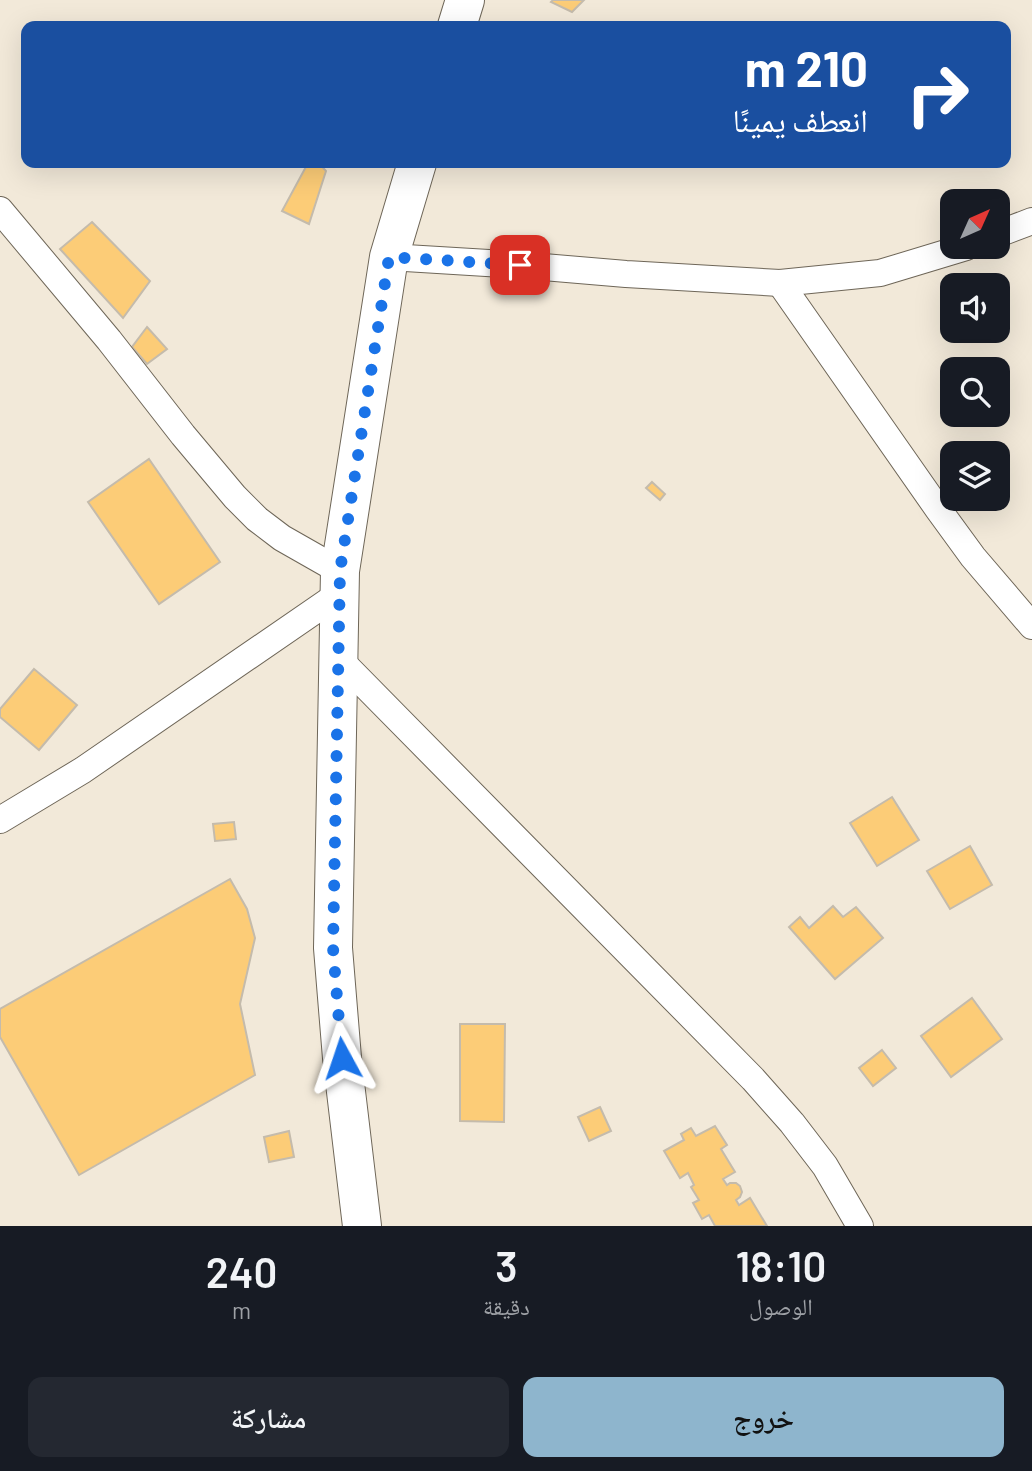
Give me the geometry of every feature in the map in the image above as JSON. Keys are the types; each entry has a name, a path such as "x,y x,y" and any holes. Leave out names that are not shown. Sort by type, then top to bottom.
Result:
{"main road":[{"path":"459,21 465,0"},
{"path":"358,1222 333,948 340,583 389,257 416,168"}],"street":[{"path":"0,210 235,497 257,519 340,583 83,770 2,816"},
{"path":"1010,229 1032,221"},
{"path":"389,257 780,283 880,273 940,255"},
{"path":"780,283 973,557 1032,626"},
{"path":"339,659 753,1079 825,1166 860,1226"}],"building":[{"path":"584,0 572,12 551,2"},
{"path":"305,168 323,168 326,171 309,224 282,211"},
{"path":"92,222 150,281 123,318 60,249"},
{"path":"147,327 167,349 147,364 132,347"},
{"path":"149,459 220,562 159,604 88,502"},
{"path":"652,482 665,494 660,500 646,488"},
{"path":"34,669 77,705 39,750 0,717 0,709"},
{"path":"892,797 919,840 877,866 850,823"},
{"path":"234,822 236,839 215,841 213,824"},
{"path":"970,846 992,885 950,909 927,871"},
{"path":"230,879 247,909 255,938 240,1004 255,1075 79,1175 0,1037 0,1009"},
{"path":"833,906 843,917 856,907 883,938 835,979 789,927 800,917 809,928"},
{"path":"972,998 1002,1039 951,1077 921,1036"},
{"path":"460,1024 505,1024 504,1122 460,1121"},
{"path":"882,1050 896,1068 873,1086 859,1068"},
{"path":"600,1107 611,1131 589,1141 578,1117"},
{"path":"715,1126 727,1145 721,1149 735,1172 723,1179 727,1185 736,1183 740,1186 742,1192 736,1200 739,1205 750,1198 767,1226 715,1226 709,1215 702,1219 693,1203 699,1200 691,1187 694,1185 688,1173 680,1178 664,1151 684,1140 681,1134 691,1128 696,1136"},
{"path":"289,1131 294,1157 269,1162 264,1137"}],"route":[{"path":"342,1058 333,948 340,571 389,257 520,265"}]}
